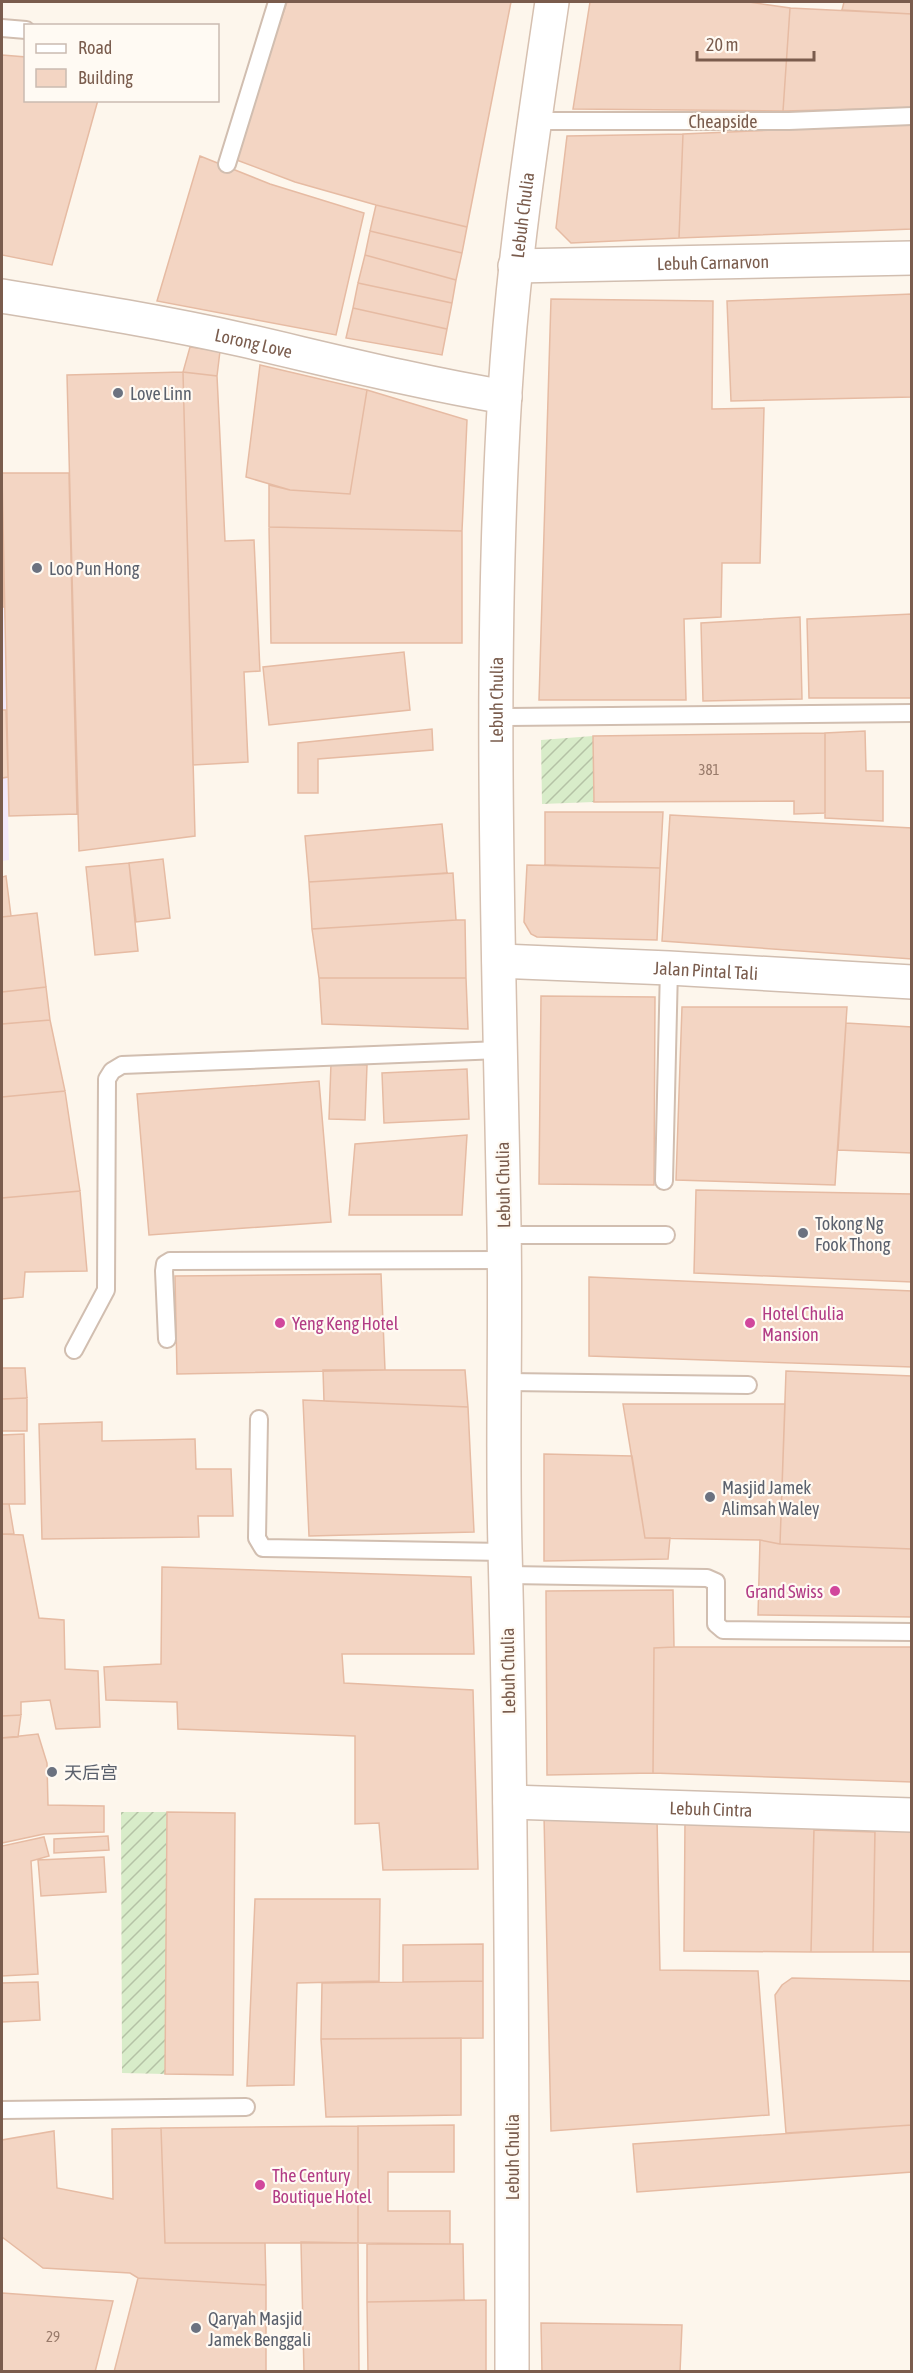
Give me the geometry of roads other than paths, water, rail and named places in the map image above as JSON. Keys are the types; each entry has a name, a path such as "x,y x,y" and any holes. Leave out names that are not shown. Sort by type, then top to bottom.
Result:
{"main road":[{"name":"Lebuh Chulia","path":"512,2372 510,1802 495,653 505,397 515,266 552,2"},
{"name":"Lebuh Carnarvon","path":"515,266 912,258"},
{"name":"Lorong Love","path":"2,296 141,319 505,397"},
{"name":"Jalan Pintal Tali","path":"500,961 912,982"},
{"name":"Lebuh Cintra","path":"510,1802 912,1815"}],"lane":[{"path":"227,164 277,2"},
{"path":"2,28 24,30"},
{"name":"Cheapside","path":"534,121 789,121 912,116"},
{"path":"496,717 912,713"},
{"path":"664,1181 669,968"},
{"path":"74,1350 106,1290 107,1079 112,1071 122,1065 500,1050"},
{"path":"166,1340 164,1271 165,1264 170,1261 504,1248 666,1234"},
{"path":"504,1382 748,1385"},
{"path":"259,1419 257,1538 263,1548 706,1578 716,1582 716,1624 723,1630 912,1632"},
{"path":"2,2110 246,2107"}],"place":[{"name":"Love Linn","path":"118,393"},
{"name":"Loo Pun Hong","path":"37,568"},
{"name":"Tokong Ng Fook Thong","path":"803,1233"},
{"name":"Yeng Keng Hotel","path":"280,1323"},
{"name":"Hotel Chulia Mansion","path":"750,1323"},
{"name":"Masjid Jamek Alimsah Waley","path":"710,1497"},
{"name":"Grand Swiss","path":"835,1591"},
{"name":"天后宫","path":"52,1772"},
{"name":"The Century Boutique Hotel","path":"260,2185"},
{"name":"Qaryah Masjid Jamek Benggali","path":"196,2328"}]}
